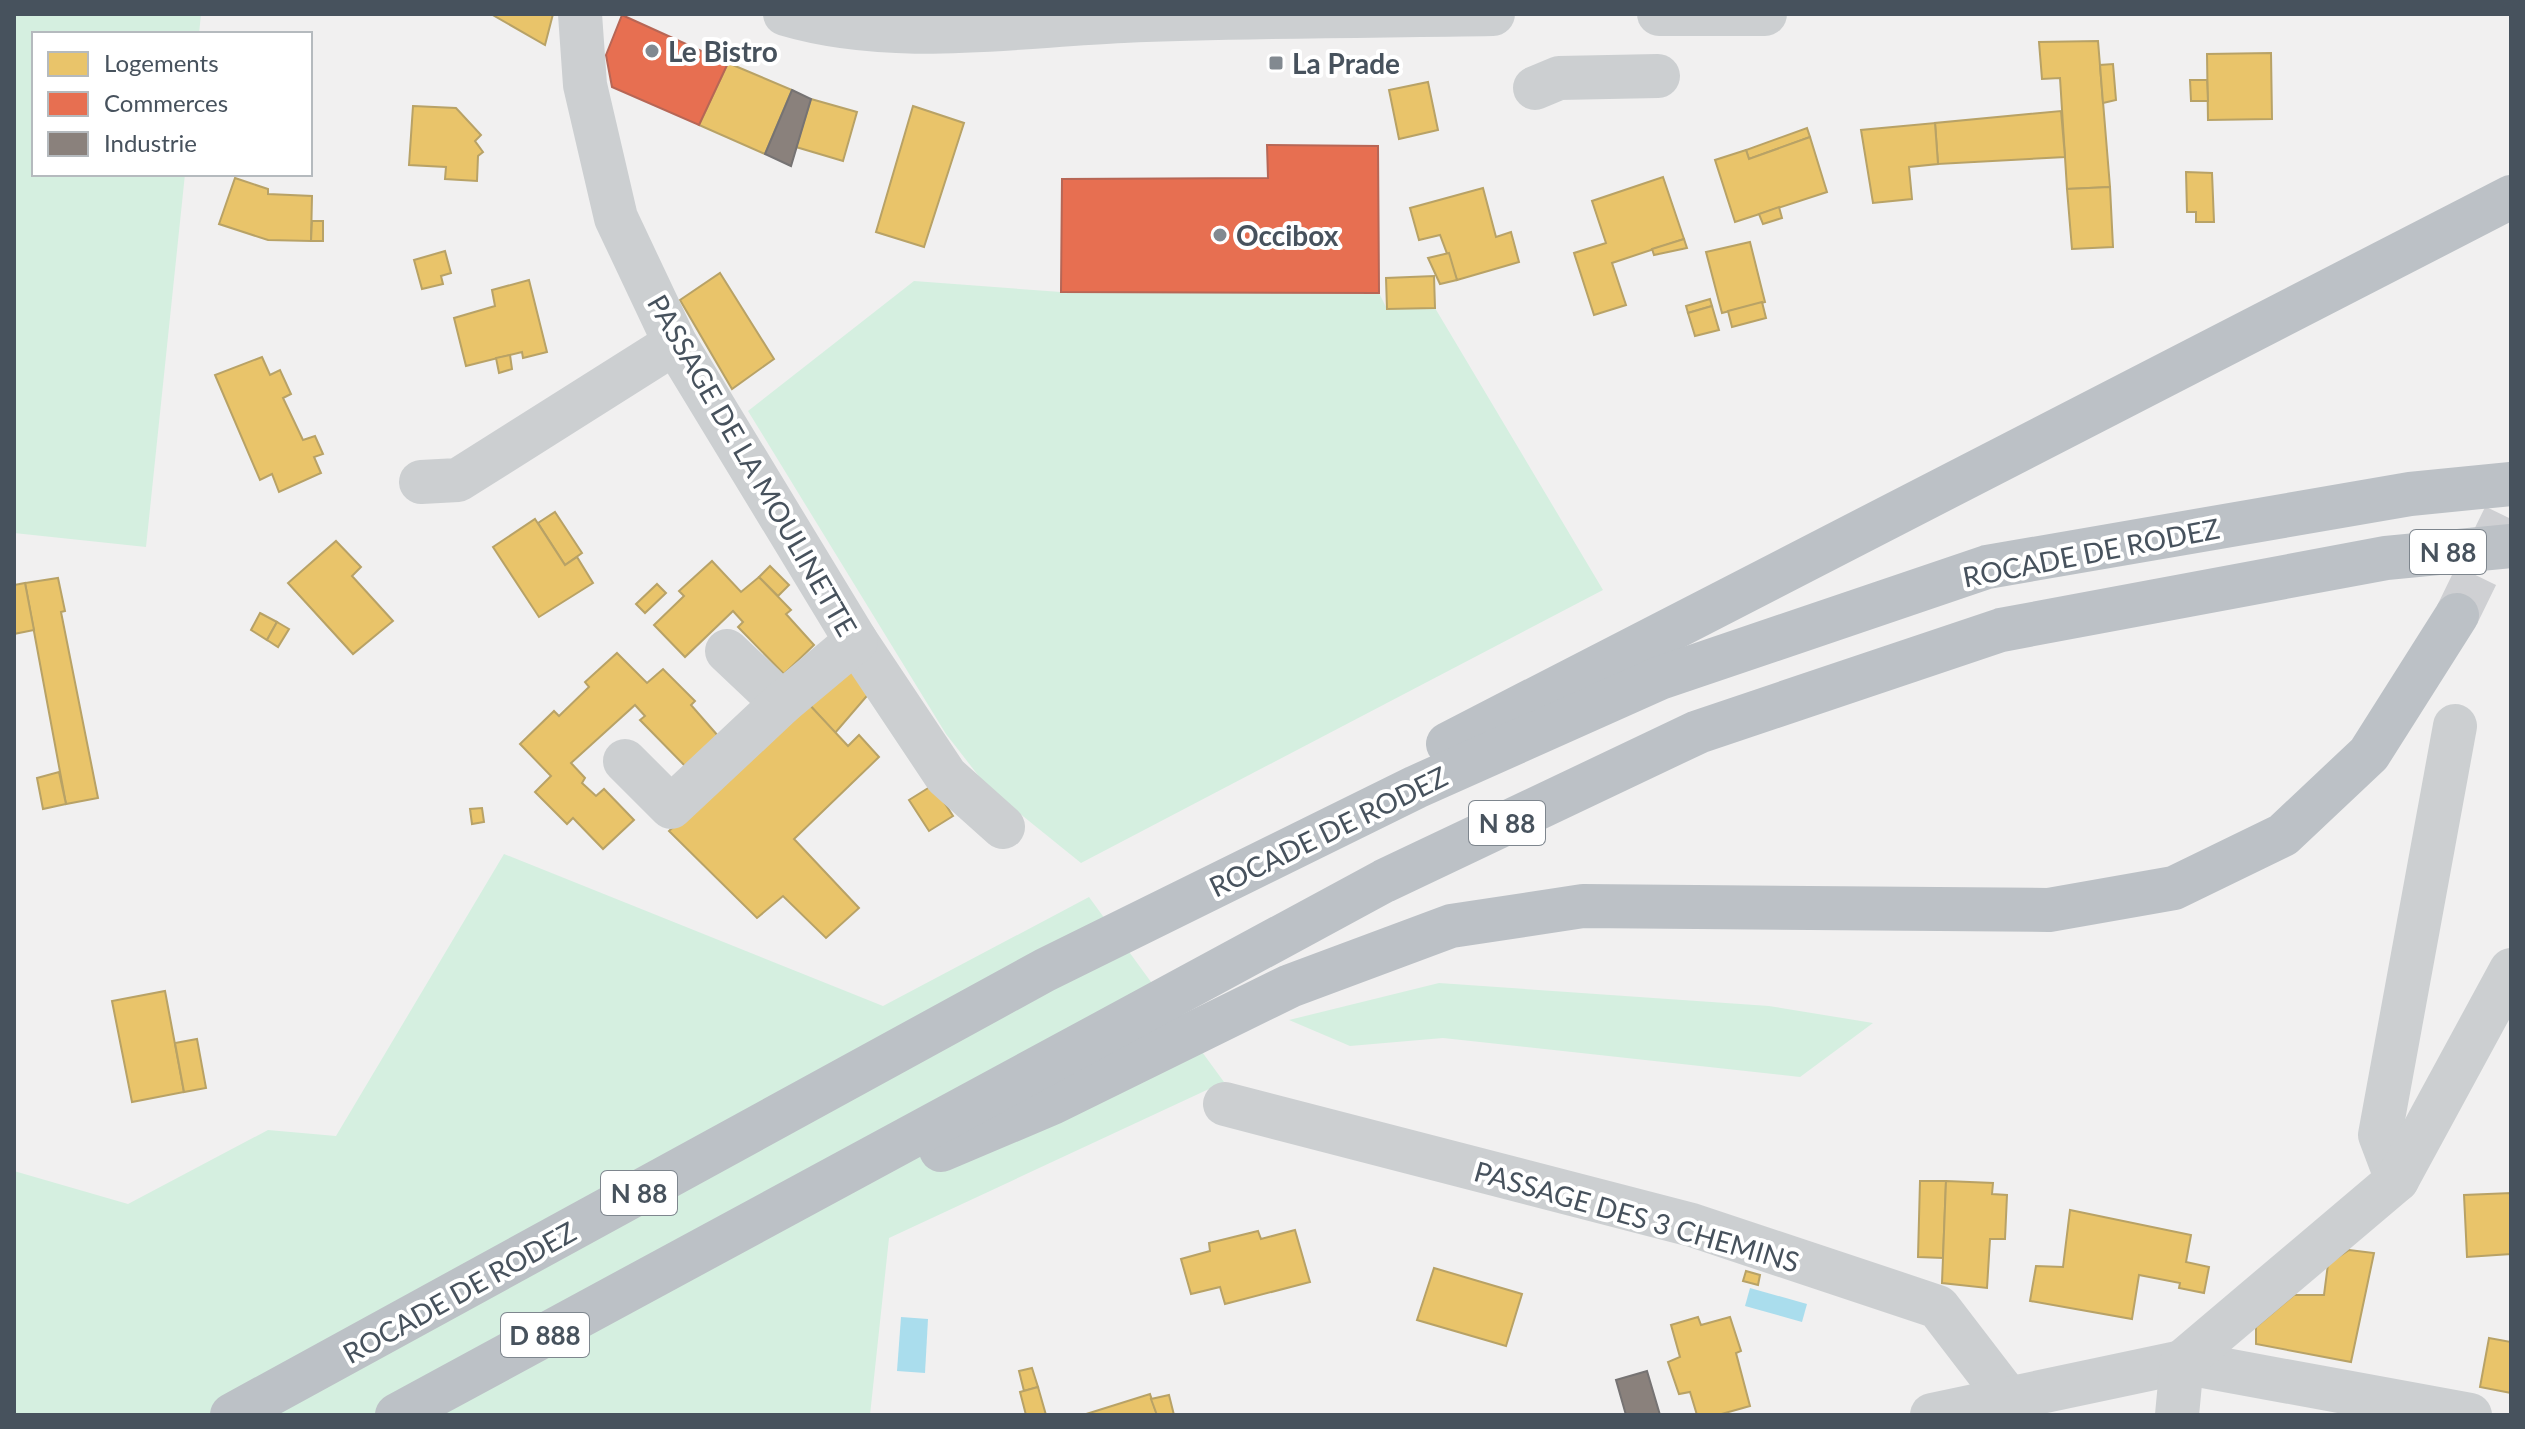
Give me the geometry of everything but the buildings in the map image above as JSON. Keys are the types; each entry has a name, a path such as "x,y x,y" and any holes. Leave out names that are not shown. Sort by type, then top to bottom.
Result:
{"highway":[{"path":"1045,970 1496,717 2511,197"},
{"name":"ROCADE DE RODEZ","path":"232,1415 1045,970 1416,787 1660,678 1987,567 2410,494 2511,484"},
{"name":"N 88","path":"693,1256 1384,881 1698,732 2001,630 2386,558 2511,546"},
{"path":"693,1256 1052,1103 1290,986 1451,926 1583,906 2049,910 2174,888 2283,835 2369,754 2457,615"},
{"name":"D 888","path":"397,1415 693,1256"}],"street":[{"name":"PASSAGE DE LA MOULINETTE","path":"580,14 585,85 616,218 675,343 856,641 946,776 1003,827"},
{"path":"785,14 827,26 913,22 1493,14"},
{"path":"1659,14 1765,14"},
{"path":"1535,88 1559,78 1658,76"},
{"path":"421,482 458,480 675,343"},
{"path":"625,761 671,807 782,703 856,641"},
{"path":"727,651 782,703"},
{"path":"2397,1180 2380,1135 2455,726"},
{"path":"2177,1415 2182,1362 2397,1180 2511,970"},
{"name":"PASSAGE DES 3 CHEMINS","path":"1225,1104 1692,1225 1938,1307 2007,1397"},
{"path":"1932,1415 2182,1362 2470,1415"}],"green space":[{"path":"14,14 201,14 199,32 32,32 32,176 185,176 146,547 14,533"},
{"path":"914,281 1061,292 1379,293 1387,309 1435,308 1603,590 1081,863 988,788 946,734 748,411"},
{"path":"504,854 883,1006 1089,897 1224,1082 889,1238 870,1415 14,1415 14,1171 128,1204 268,1130 336,1136"},
{"path":"1439,983 1769,1006 1873,1023 1800,1077 1443,1038 1350,1046 1289,1020"}],"water":[{"path":"1750,1288 1807,1304 1802,1322 1745,1306"},
{"path":"901,1317 928,1319 925,1373 897,1371"}],"tunnel":[{"path":"2457,615 2511,504"}],"place":[{"name":"Le Bistro","path":"652,51"},
{"name":"La Prade","path":"1276,63"},
{"name":"Occibox","path":"1220,235"}]}
